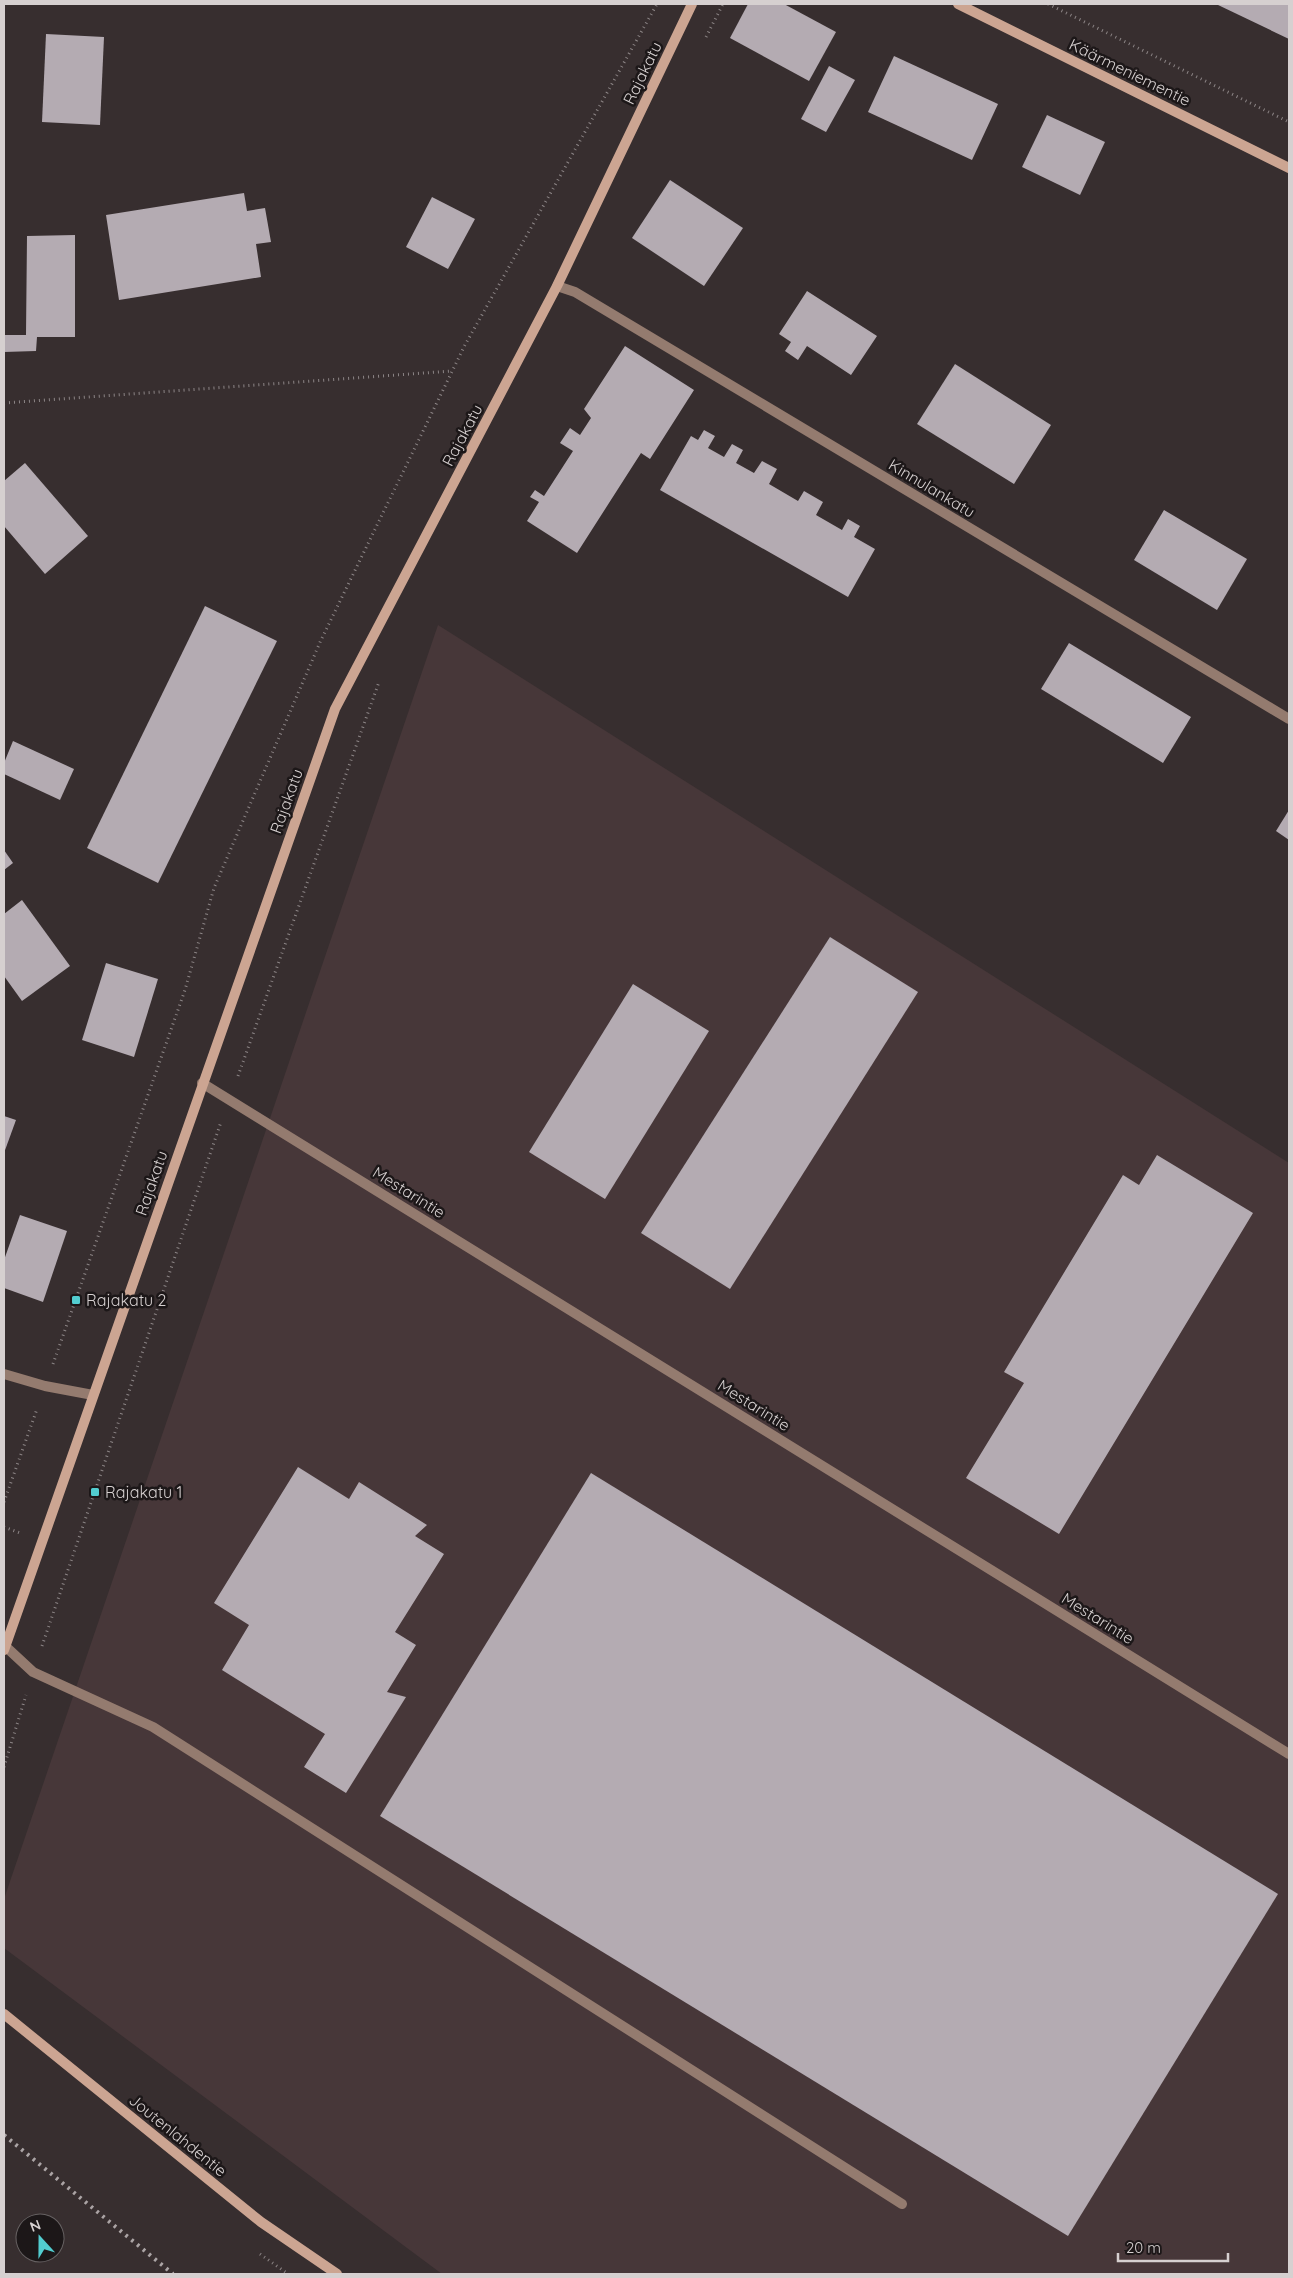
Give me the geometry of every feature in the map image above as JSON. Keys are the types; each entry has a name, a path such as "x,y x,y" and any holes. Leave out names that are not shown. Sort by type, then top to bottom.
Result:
{"street":[{"name":"Rajakatu","path":"4,1648 335,709 557,286 692,4"},
{"name":"Käärmeniementie","path":"958,4 1289,168"},
{"name":"Kinnulankatu","path":"557,286 575,292 1289,719"},
{"name":"Mestarintie","path":"202,1083 230,1098 1289,1754"},
{"path":"4,1374 45,1386 93,1395"},
{"path":"4,1648 33,1672 153,1727 902,2204"},
{"name":"Joutenlahdentie","path":"4,2014 261,2222 337,2274"}],"path":[{"path":"705,39 723,4"},
{"path":"1048,4 1289,122"},
{"path":"4,404 452,371"},
{"path":"4,1767 33,1672 230,1098 383,675"}],"shaded area":[{"path":"438,625 1289,1163 1289,2274 442,2274 4,1948 4,1899"}],"building":[{"path":"748,4 784,4 836,32 809,81 730,38"},
{"path":"1216,4 1289,4 1289,39"},
{"path":"46,34 104,37 100,125 42,122"},
{"path":"894,56 998,104 972,160 868,112"},
{"path":"829,66 855,80 826,132 801,119"},
{"path":"1047,115 1105,142 1080,195 1022,167"},
{"path":"670,180 743,228 704,286 632,238"},
{"path":"244,193 247,211 265,208 271,242 256,244 261,277 119,300 106,215"},
{"path":"432,197 475,219 448,269 406,247"},
{"path":"75,235 75,337 37,337 36,351 4,352 4,335 26,335 27,236"},
{"path":"807,291 877,336 851,375 807,346 798,360 785,351 791,342 779,334"},
{"path":"625,346 694,390 650,459 641,453 577,553 527,521 539,502 530,497 535,490 544,496 573,451 560,443 570,428 580,435 591,418 584,409"},
{"path":"955,364 1051,425 1014,484 917,424"},
{"path":"704,430 715,436 708,448 724,457 732,444 743,450 736,463 754,473 762,461 777,469 769,484 798,501 804,491 823,502 816,515 842,530 848,519 860,526 854,537 875,549 848,597 660,490 691,436 698,440"},
{"path":"25,463 88,536 45,574 4,526 4,481"},
{"path":"1164,510 1247,559 1217,610 1134,560"},
{"path":"205,606 277,641 158,883 87,848"},
{"path":"1069,643 1191,717 1163,763 1041,689"},
{"path":"13,741 74,769 60,800 4,774 4,763"},
{"path":"1289,810 1289,840 1276,831"},
{"path":"4,850 13,863 4,870"},
{"path":"22,900 70,966 22,1001 4,976 4,914"},
{"path":"830,937 918,992 730,1289 641,1233"},
{"path":"106,963 158,979 134,1057 82,1040"},
{"path":"633,984 709,1031 605,1199 529,1152"},
{"path":"4,1116 16,1120 4,1153"},
{"path":"1157,1155 1253,1213 1059,1534 966,1478 1024,1383 1004,1372 1123,1175 1139,1185"},
{"path":"20,1215 67,1231 43,1302 4,1288 4,1260"},
{"path":"298,1467 349,1499 359,1482 427,1525 415,1536 444,1554 395,1632 416,1645 387,1692 406,1697 346,1793 304,1767 325,1734 222,1670 249,1625 214,1603"},
{"path":"591,1473 1278,1894 1068,2236 380,1816"}],"railway":[{"path":"4,2135 173,2274"}],"place":[{"name":"Rajakatu 2","path":"76,1300"},
{"name":"Rajakatu 1","path":"95,1492"}]}
